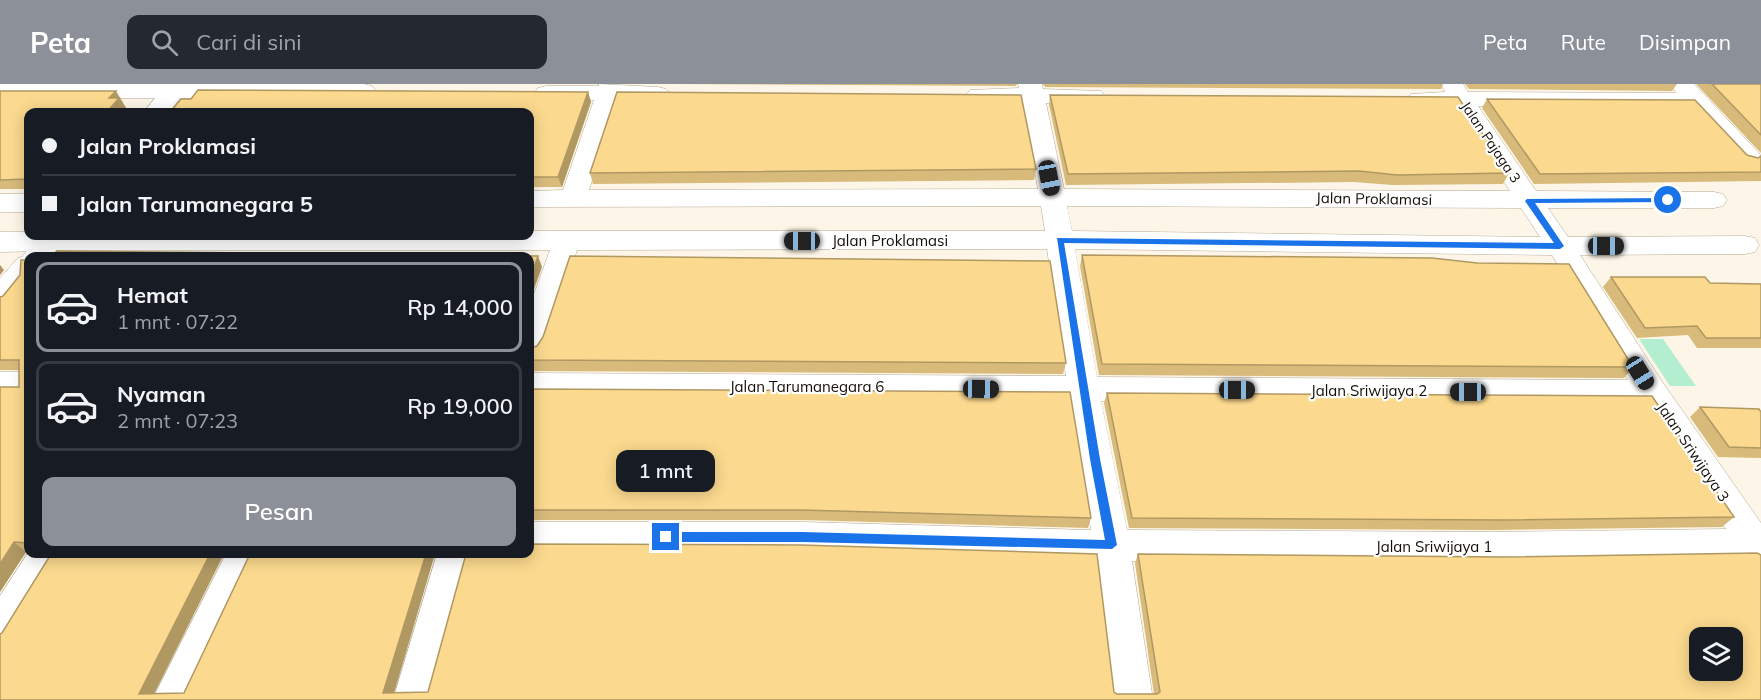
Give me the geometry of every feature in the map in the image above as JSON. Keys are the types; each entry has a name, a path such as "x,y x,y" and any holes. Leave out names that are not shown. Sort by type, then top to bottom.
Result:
{"main road":[{"path":"159,108 176,87"},
{"path":"0,203 24,203"},
{"name":"Jalan Proklamasi","path":"0,242 46,244"},
{"path":"0,297 24,270"}],"street":[{"path":"8,89 340,87 385,91"},
{"path":"525,93 609,89 678,94"},
{"path":"573,199 609,89"},
{"path":"961,95 1031,90 1116,96"},
{"path":"1031,90 1053,199 1095,459 1112,545 1133,700"},
{"path":"1402,99 1457,92 1689,92 1749,157"},
{"name":"Jalan Pajaga 3","path":"1457,92 1529,201"},
{"name":"Jalan Proklamasi","path":"534,200 1714,200"},
{"name":"Jalan Sriwijaya 3","path":"1529,201 1652,392 1759,548"},
{"name":"Jalan Proklamasi","path":"46,244 1060,240 1560,246 1745,245"},
{"path":"534,335 567,242"},
{"path":"0,384 24,384"},
{"name":"Jalan Tarumanegara 6","path":"534,385 1085,390"},
{"name":"Jalan Sriwijaya 2","path":"1085,390 1652,392"},
{"name":"Jalan Sriwijaya 1","path":"534,537 802,537 1112,545 1759,548"},
{"path":"0,628 45,558"},
{"path":"172,700 242,558"},
{"path":"413,700 454,558"}],"green space":[{"path":"1639,339 1663,339 1696,386 1670,386"}],"building":[{"path":"1712,84 1761,84 1761,135"},
{"path":"198,90 588,92 558,177 534,177 534,108 173,108 181,99 191,99"},
{"path":"0,91 116,91 109,98 119,98 110,108 24,108 24,179 0,180"},
{"path":"617,92 1021,95 1036,169 590,173"},
{"path":"1050,95 1458,97 1509,173 1397,175 1359,171 1068,174"},
{"path":"1487,99 1695,100 1747,155 1758,158 1761,156 1761,172 1540,174"},
{"path":"57,251 153,252 56,252"},
{"path":"1082,255 1432,258 1477,263 1569,264 1633,367 1102,364"},
{"path":"534,256 538,256 534,268"},
{"path":"570,256 1050,261 1066,363 534,360 534,347 543,337"},
{"path":"21,260 24,260 24,543 14,542 0,564 0,387 19,387 19,360 0,360 0,297 20,275"},
{"path":"1611,277 1705,277 1710,283 1761,284 1761,338 1706,338 1697,326 1645,328"},
{"path":"534,389 1070,392 1091,518 801,510 534,510"},
{"path":"1107,393 1652,396 1734,517 1503,520 1132,518"},
{"path":"1700,407 1759,409 1761,412 1761,448 1729,447"},
{"path":"534,544 801,545 1097,554 1114,692 1117,694 1157,694 1160,692 1138,554 1503,557 1757,553 1761,555 1761,700 0,700 0,634 49,558 208,558 139,694 184,693 248,558 425,558 383,693 428,692 465,558 534,558"}],"route":[{"path":"666,537 802,537 1112,545 1095,459 1060,240 1560,246 1529,201 1668,200"}]}
